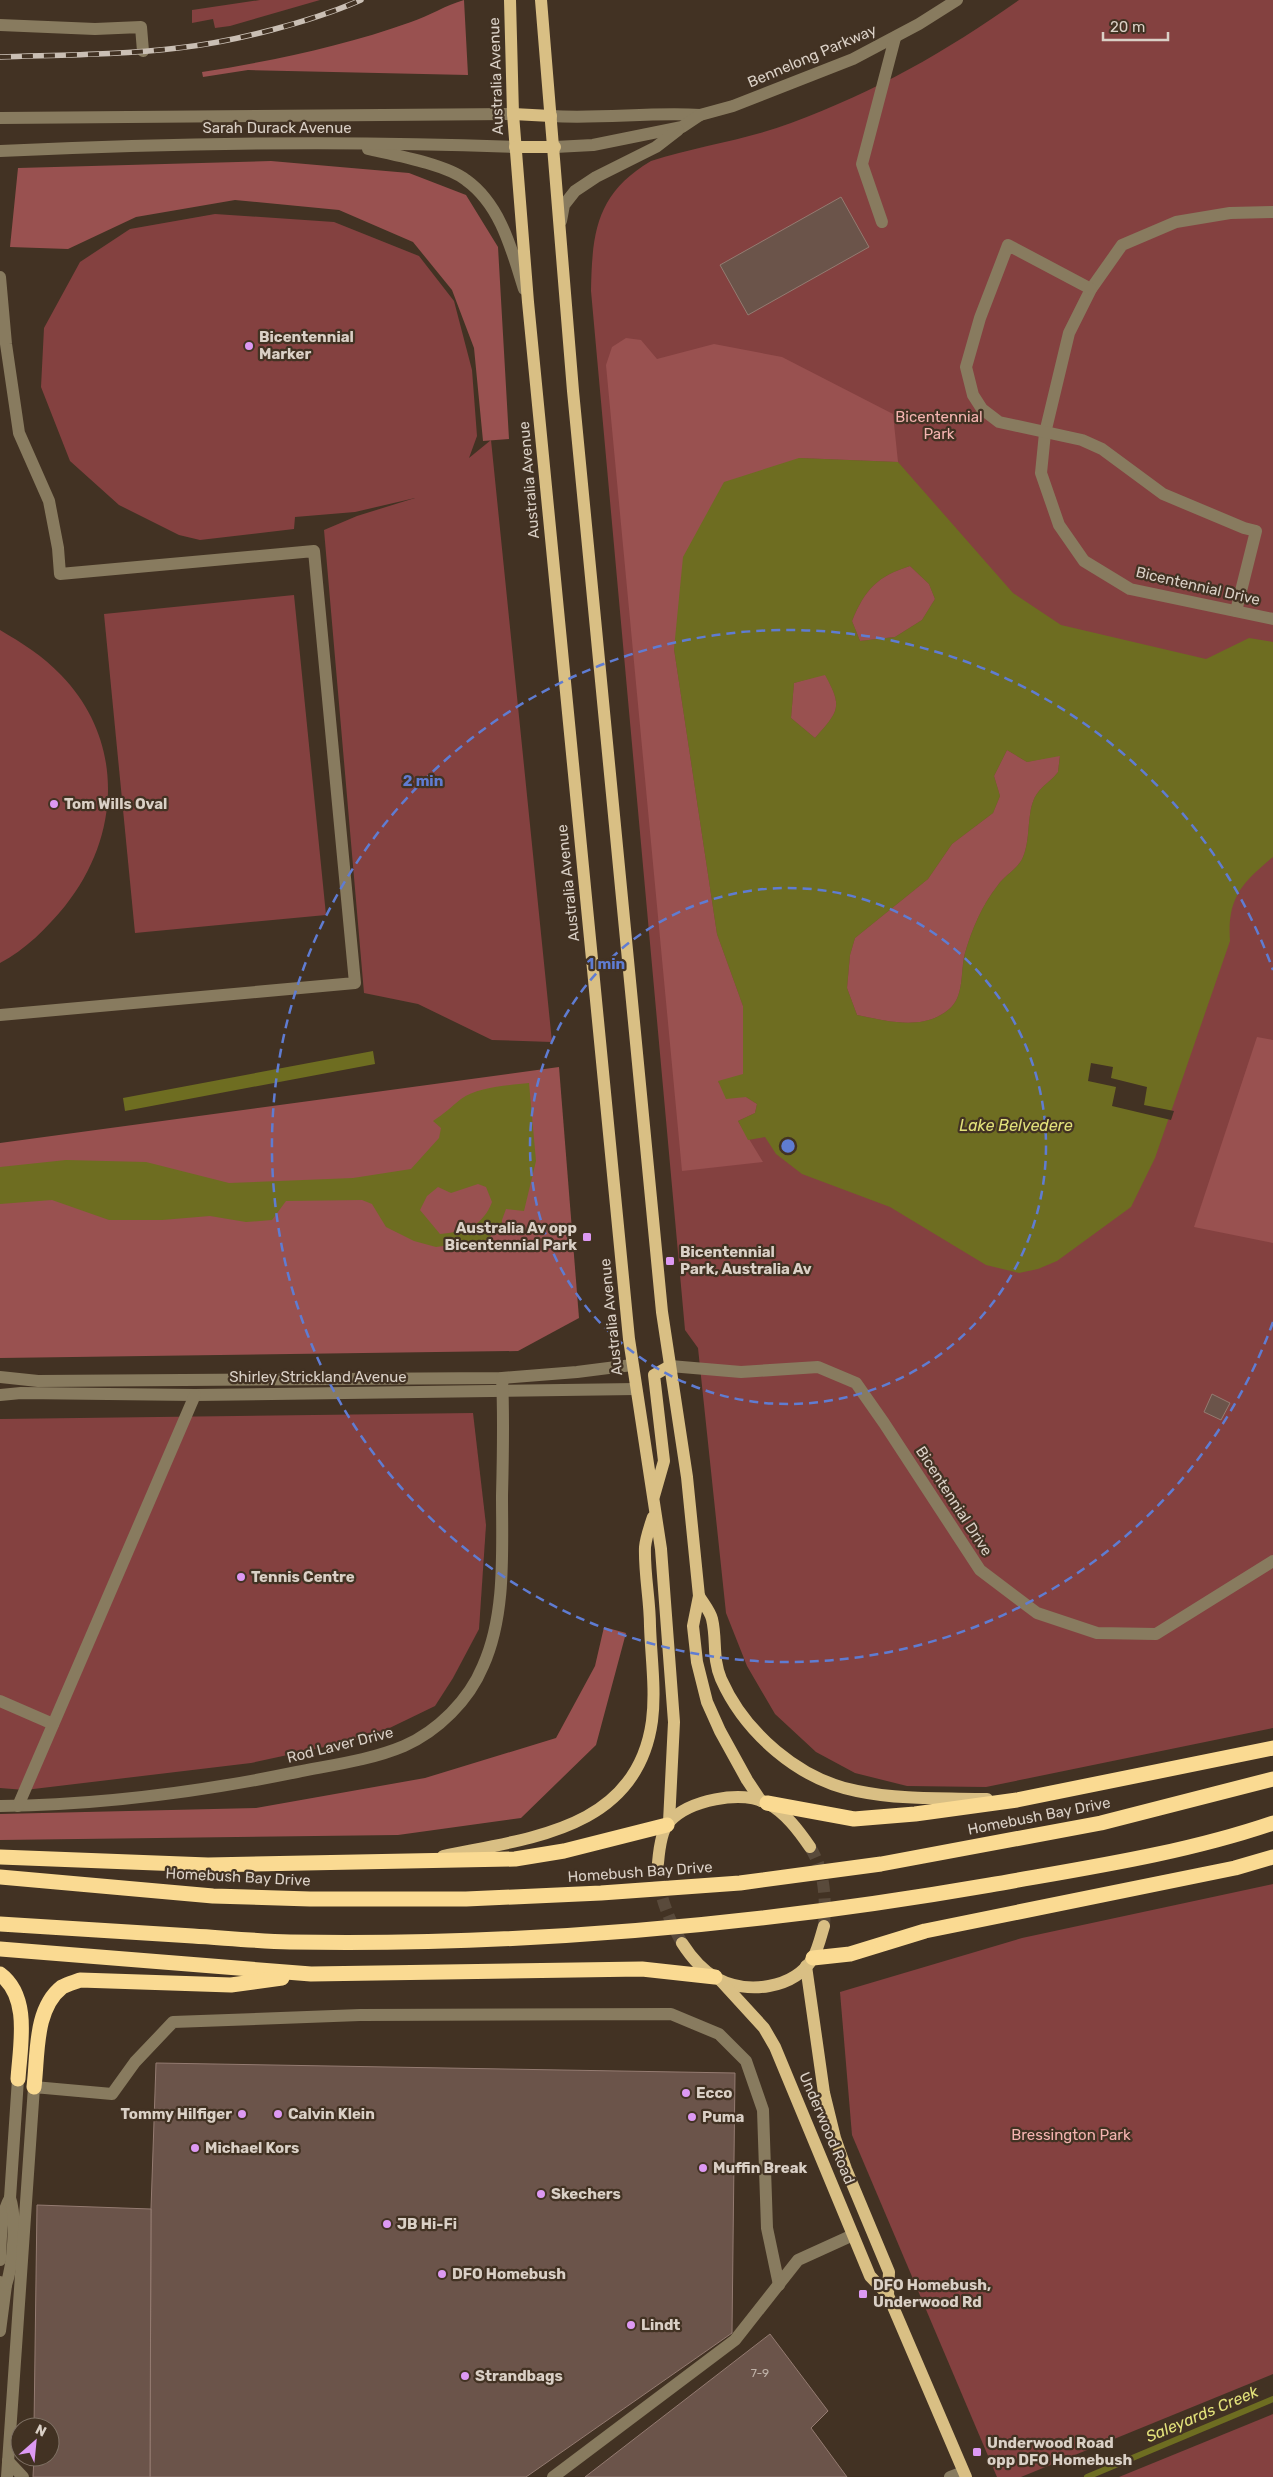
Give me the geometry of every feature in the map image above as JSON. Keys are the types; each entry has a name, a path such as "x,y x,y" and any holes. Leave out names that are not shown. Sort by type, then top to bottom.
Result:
{"highway":[{"path":"764,1802 854,1819 915,1814 1017,1800 1273,1748"},
{"name":"Homebush Bay Drive","path":"0,1877 213,1896 290,1898 466,1899 601,1893 740,1883 881,1864 1100,1823 1273,1779"},
{"path":"0,1857 208,1865 415,1862 540,1856 668,1823"},
{"path":"0,1924 288,1942 469,1940 605,1933 740,1921 885,1903 1057,1873 1221,1840 1273,1823"},
{"path":"810,1962 850,1954 925,1931 1235,1868 1273,1857"},
{"path":"0,1948 311,1974 642,1969 718,1979"},
{"path":"0,1974 6,1978 17,1997 19,2005 21,2020 18,2079"},
{"path":"34,2087 41,2020 50,2000 63,1986 80,1980 231,1985 311,1974"}],"main road":[{"name":"Australia Avenue","path":"510,0 513,114 528,302 632,1365 661,1549 674,1722 668,1823 661,1844 658,1863"},
{"path":"541,0 561,220 573,391 661,1302 687,1477 699,1596 693,1626 697,1662 708,1702 723,1737 764,1802 790,1821 810,1847"},
{"name":"Sarah Durack Avenue","path":"513,114 551,116"},
{"name":"Sarah Durack Avenue","path":"515,147 555,147"},
{"path":"415,1862 545,1833 598,1812 620,1792 636,1768 646,1746 652,1721 650,1618 645,1546 664,1461 654,1375 670,1366"},
{"path":"699,1596 712,1618 714,1659 733,1700 760,1736 799,1767 825,1781 873,1794 909,1798 1017,1800"},
{"path":"668,1823 686,1810 711,1800 732,1797 764,1802"},
{"path":"718,1979 755,1987 771,1986 794,1979 810,1962 824,1926"},
{"name":"Underwood Road","path":"682,1943 698,1964 718,1979 764,2028 775,2047 870,2276 888,2295 964,2474"},
{"name":"Underwood Road","path":"810,1962 824,2093 846,2169 889,2272 888,2295"}],"street":[{"name":"Bennelong Parkway","path":"555,147 593,145 682,128 700,116 733,106 853,59 895,38 957,0"},
{"path":"0,26 95,29 141,27 143,51"},
{"path":"882,222 862,164 895,38"},
{"name":"Bennelong Parkway","path":"551,116 621,117 667,113 700,116"},
{"name":"Sarah Durack Avenue","path":"0,118 513,114"},
{"path":"561,220 564,205 575,191 596,177 656,147 682,128"},
{"name":"Sarah Durack Avenue","path":"0,151 158,144 432,144 515,147"},
{"path":"348,144 430,164 466,179 485,199 505,229 528,302"},
{"name":"Bicentennial Drive","path":"1273,212 1230,213 1176,222 1122,245 1091,288 1069,333 1045,433 1041,473 1059,525 1084,561 1130,589 1273,619"},
{"path":"1091,288 1008,245 980,318 966,367 973,395 982,409 999,422 1082,440 1102,449 1163,494 1227,522 1256,531 1236,611"},
{"path":"0,277 6,344 20,433 49,501 58,548 60,574 314,551 355,983 0,1015"},
{"name":"Shirley Strickland Avenue","path":"0,1377 38,1381 502,1378 632,1365"},
{"name":"Bicentennial Drive","path":"670,1366 741,1372 818,1367 856,1383 980,1570 1037,1613 1097,1633 1156,1634 1273,1561"},
{"name":"Rod Laver Drive","path":"0,1806 142,1796 243,1783 371,1757 405,1746 434,1728 456,1709 471,1689 483,1668 494,1635 498,1609 502,1522 502,1378"},
{"name":"Shirley Strickland Avenue","path":"0,1395 21,1393 195,1394 636,1389"},
{"path":"18,1806 195,1394"},
{"path":"0,1701 53,1724"},
{"path":"7,2477 34,2087 112,2094 135,2062 173,2022 360,2014 671,2014 719,2034 746,2061 763,2110 767,2228 779,2284"},
{"path":"0,2331 3,2284 10,2274 12,2247 13,2206 10,2198 18,2079"},
{"path":"0,2260 2,2219 5,2206 10,2198"},
{"path":"553,2477 736,2340 798,2260 853,2235"},
{"path":"8,2461 14,2477"},
{"path":"8,2461 23,2477"},
{"path":"950,2477 964,2474"}],"green space":[{"path":"260,0 320,0 230,26 215,28 213,19 192,23 192,10"},
{"name":"Bicentennial Park","path":"1019,0 1273,0 1273,1728 986,1787 907,1786 855,1773 816,1752 775,1714 747,1666 726,1613 698,1348 685,1330 591,291 593,250 601,216 609,200 619,186 633,173 651,161 774,129 852,98 910,69 964,37"},
{"path":"215,214 334,222 419,256 454,301 472,370 477,436 469,458 491,440 552,1042 492,1040 418,1004 364,993 324,530 357,516 415,498 355,512 295,517 294,529 200,540 179,535 119,505 70,461 41,387 44,328 80,262 130,229"},
{"path":"294,595 326,915 135,933 104,614"},
{"name":"Tom Wills Oval","path":"0,630 47,662 61,675 82,701 96,729 105,759 108,789 105,820 97,850 84,879 65,906 43,930 18,952 0,963"},
{"name":"Tennis Centre","path":"473,1413 486,1525 479,1629 453,1678 435,1706 371,1737 251,1763 25,1790 0,1788 0,1419"},
{"name":"Bressington Park","path":"1273,1884 1273,2374 1021,2477 997,2477 852,2135 840,1992 1022,1938"},
{"path":"1273,2414 1273,2477 1119,2477"}],"shaded area":[{"path":"464,0 468,75 248,70 203,77 202,72 281,58 386,31 418,20"},
{"path":"271,161 409,173 466,195 498,247 509,439 483,441 474,348 452,290 413,242 339,210 235,200 136,217 68,249 10,247 18,168"},
{"path":"626,338 641,340 657,359 714,344 782,357 893,414 898,462 799,458 674,649 717,934 743,1006 743,1075 718,1082 738,1097 746,1097 757,1104 755,1113 738,1121 763,1162 682,1171 606,365 612,347"},
{"path":"910,566 929,584 935,599 922,620 895,637 860,641 852,621 862,600 881,579"},
{"path":"825,674 831,685 836,709 815,738 791,718 794,683"},
{"path":"1007,750 1027,762 1060,755 1058,772 1039,791 1032,805 1026,849 1021,861 998,885 978,918 965,953 960,991 957,998 948,1010 938,1016 916,1022 892,1022 857,1015 847,988 850,955 855,938 928,879 952,844 993,813 1000,796 994,776"},
{"path":"1257,1037 1273,1040 1273,1243 1194,1227"},
{"path":"559,1067 579,1318 518,1351 0,1358 0,1143"},
{"path":"604,1627 626,1633 596,1745 521,1818 398,1835 0,1840 0,1814 256,1808 425,1778 556,1738 595,1666"}],"water":[{"name":"Lake Belvedere","path":"799,458 898,462 1013,593 1061,625 1206,659 1249,638 1273,642 1273,857 1245,884 1234,902 1231,913 1230,941 1155,1158 1131,1207 1057,1261 1038,1269 1019,1273 986,1265 890,1207 802,1174 776,1154 765,1137 748,1140 738,1121 755,1113 757,1104 746,1097 726,1099 718,1081 743,1074 743,1006 717,934 674,649 683,557 724,482","holes":["910,566 929,584 935,599 922,620 895,637 860,641 852,621 862,600 881,579","825,675 831,686 836,708 829,721 815,738 791,718 794,683","1007,750 1027,762 1060,756 1058,772 1039,791 1032,805 1026,849 1021,861 992,893 974,926 965,953 960,991 953,1005 938,1016 916,1022 892,1022 857,1015 847,988 850,955 855,938 928,879 952,844 993,813 1000,796 994,776"]},
{"path":"373,1051 375,1064 125,1111 123,1098"},
{"path":"529,1083 536,1161 524,1211 506,1209 502,1226 486,1240 436,1247 414,1241 386,1227 372,1204 362,1200 286,1201 272,1220 246,1222 210,1216 162,1220 109,1220 52,1200 0,1204 0,1167 66,1160 146,1162 229,1183 353,1178 411,1169 439,1138 441,1128 433,1121 461,1099 485,1089","holes":["478,1184 486,1187 492,1202 484,1217 472,1226 457,1232 440,1234 420,1210 427,1196 438,1187 451,1193"]}],"pier":[{"path":"1091,1063 1113,1067 1111,1078 1147,1087 1144,1105 1174,1111 1171,1120 1112,1106 1116,1087 1088,1081"}],"building":[{"path":"841,197 869,247 748,315 720,265"},
{"path":"1212,1394 1230,1403 1221,1420 1204,1412"},
{"name":"DFO Homebush","path":"156,2063 735,2073 732,2333 526,2477 150,2477 151,2209"},
{"path":"37,2205 151,2209 150,2477 33,2477 34,2467 60,2467 60,2417 34,2417"},
{"path":"770,2334 828,2411 811,2428 847,2477 585,2477"}],"waterway":[{"name":"Saleyards Creek","path":"1087,2477 1273,2399"}],"tunnel":[{"path":"810,1847 822,1875 825,1906 824,1926"},
{"path":"658,1863 661,1894 672,1924 682,1943"}],"railway":[{"path":"0,57 134,52 200,45 271,30 319,16 361,0"}],"place":[{"name":"Bicentennial Marker","path":"249,346"},
{"name":"Tom Wills Oval","path":"54,804"},
{"name":"Australia Av opp Bicentennial Park","path":"587,1237"},
{"name":"Bicentennial Park, Australia Av","path":"670,1261"},
{"name":"Tennis Centre","path":"241,1577"},
{"name":"Ecco","path":"686,2093"},
{"name":"Tommy Hilfiger","path":"242,2114"},
{"name":"Calvin Klein","path":"278,2114"},
{"name":"Puma","path":"692,2117"},
{"name":"Michael Kors","path":"195,2148"},
{"name":"Muffin Break","path":"703,2168"},
{"name":"Skechers","path":"541,2194"},
{"name":"JB Hi-Fi","path":"387,2224"},
{"name":"DFO Homebush","path":"442,2274"},
{"name":"DFO Homebush, Underwood Rd","path":"863,2294"},
{"name":"Lindt","path":"631,2325"},
{"name":"Strandbags","path":"465,2376"},
{"name":"Underwood Road opp DFO Homebush","path":"977,2452"}]}
